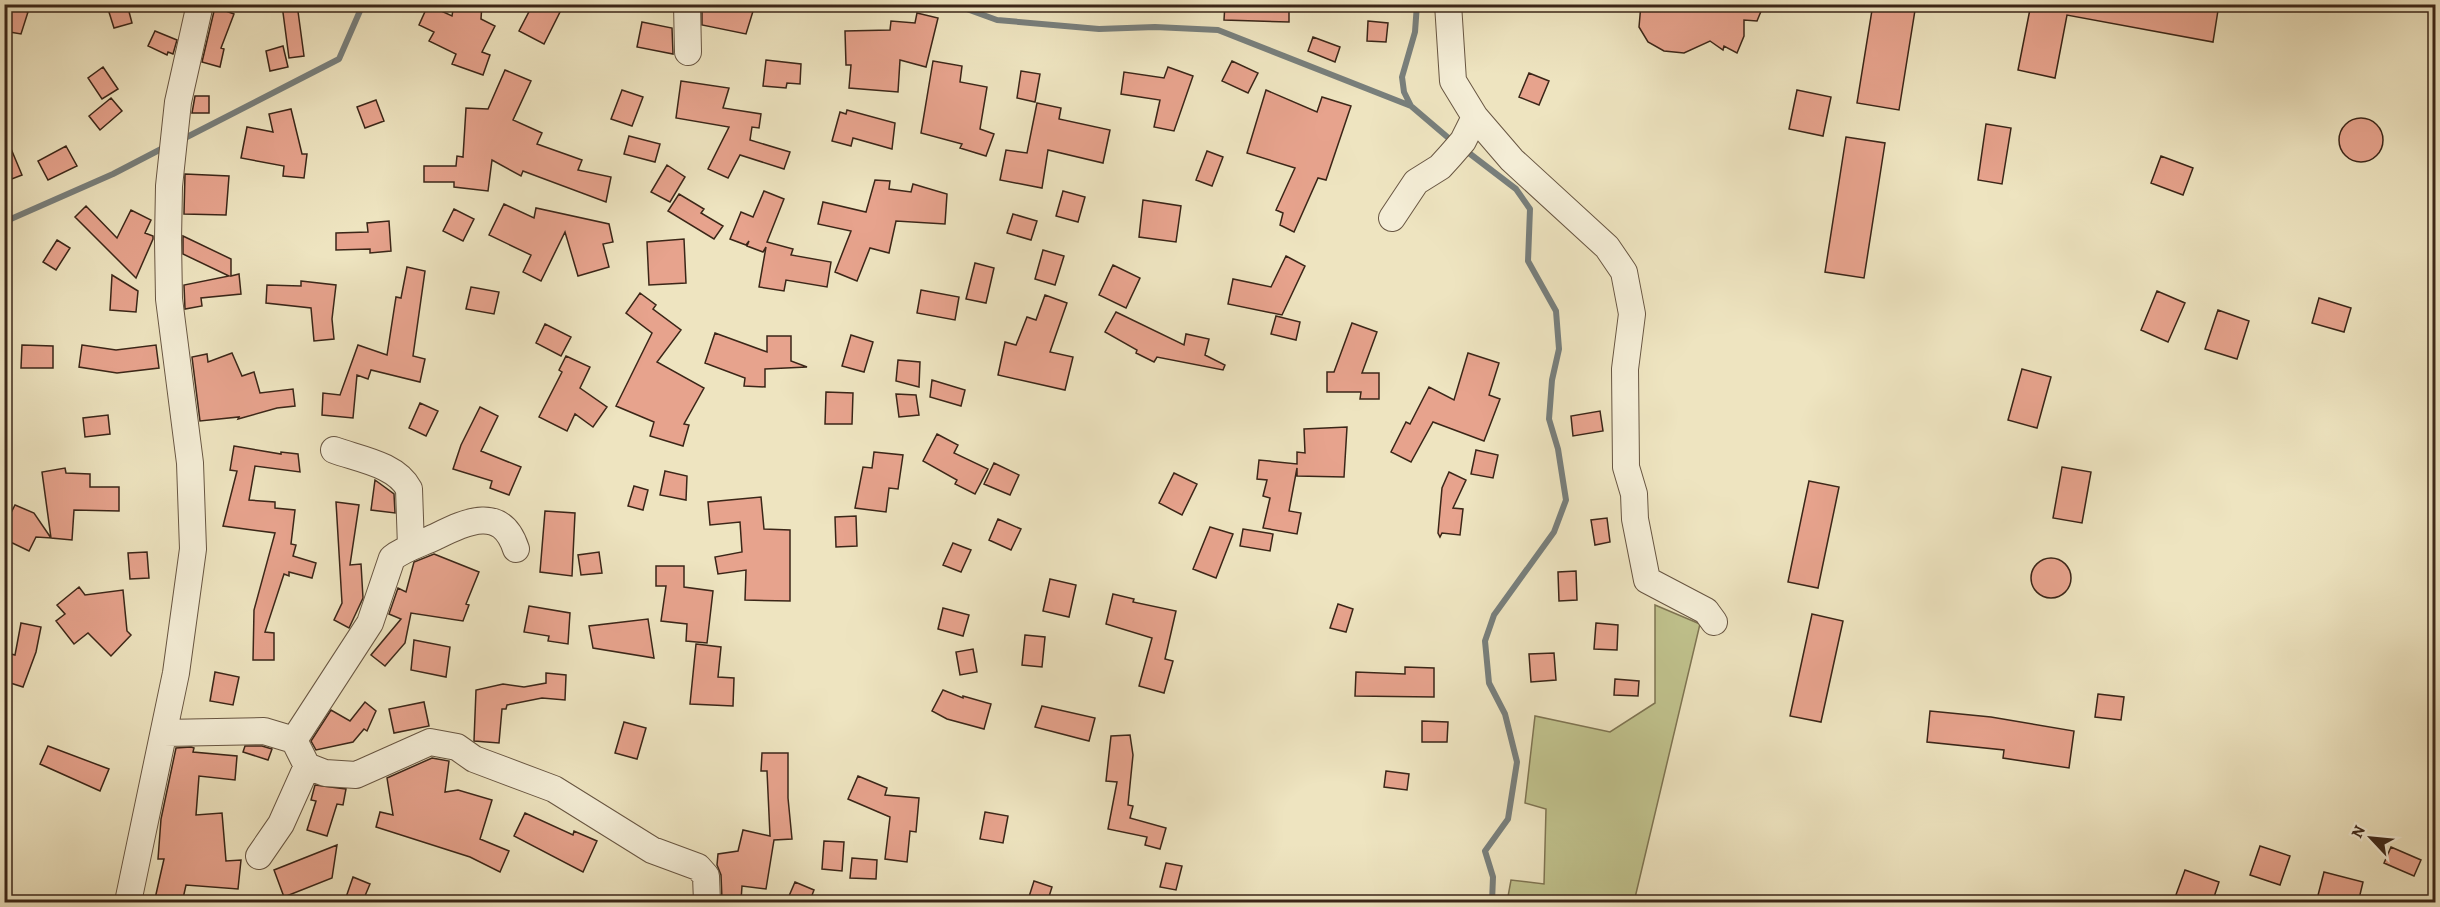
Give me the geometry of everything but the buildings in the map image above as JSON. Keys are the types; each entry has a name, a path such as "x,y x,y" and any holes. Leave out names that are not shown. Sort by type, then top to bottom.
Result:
{"street":[{"path":"128,903 184,627 193,549 190,463 170,299 169,186 178,102 200,4"},
{"path":"687,4 688,52"},
{"path":"1448,4 1453,81 1475,117 1512,160 1607,247 1624,272 1632,314 1624,369 1626,467 1634,494 1635,519 1647,580 1706,611 1714,622"},
{"path":"1392,218 1416,182 1440,167 1450,156 1462,141 1475,117"},
{"path":"334,450 394,471 405,481 409,489 411,547"},
{"path":"294,740 370,623 392,558 411,547 476,519 497,523 511,533 516,549"},
{"path":"164,733 264,731 294,740 308,766 324,773 356,775 430,742 457,747 474,759 554,789 652,850 698,867 706,876 707,903"},
{"path":"259,856 281,824 308,766"}],"green space":[{"path":"1655,605 1700,624 1634,902 1507,902 1511,880 1544,884 1546,809 1525,803 1535,716 1610,732 1655,703"}],"waterway":[{"path":"185,138 339,59 363,4"},
{"path":"953,4 997,20 1099,29 1155,27 1218,30 1411,106"},
{"path":"1417,4 1415,32 1402,77 1404,92 1411,106 1452,141"},
{"path":"4,222 113,174 165,147"},
{"path":"1465,150 1516,189 1530,209 1528,261 1556,311 1559,349 1552,380 1549,419 1558,449 1566,500 1554,532 1494,615 1485,641 1489,683 1505,714 1517,762 1508,819 1485,851 1493,877 1492,902"}]}
